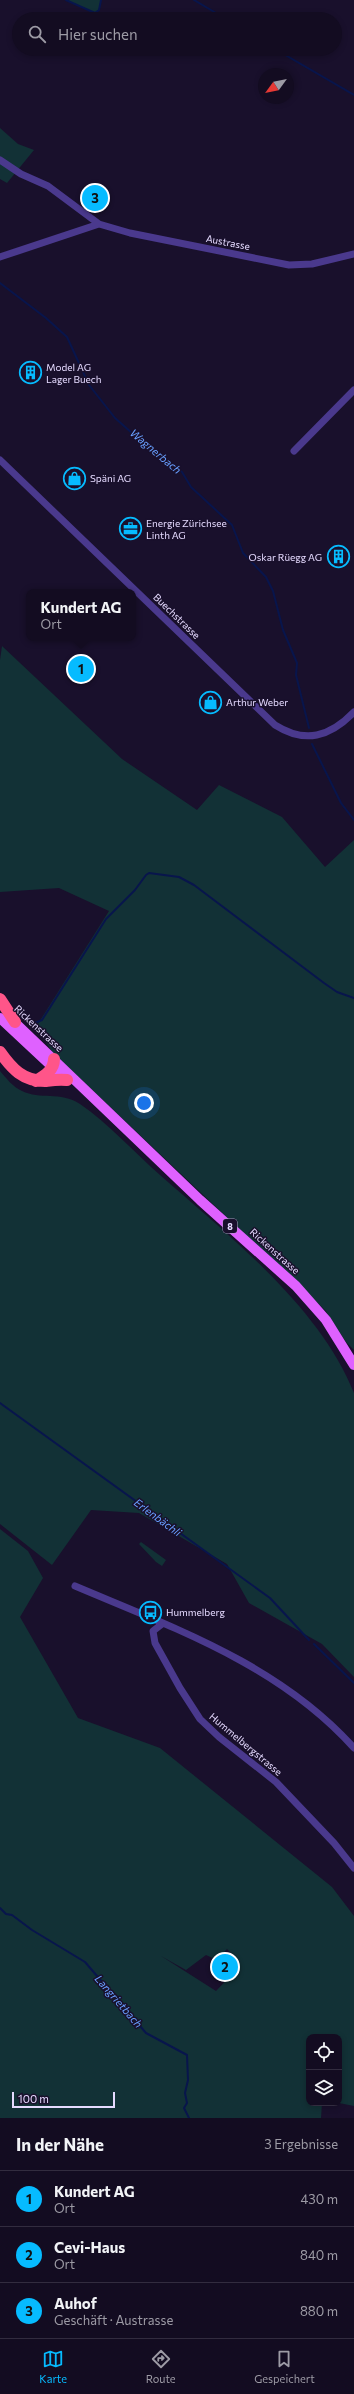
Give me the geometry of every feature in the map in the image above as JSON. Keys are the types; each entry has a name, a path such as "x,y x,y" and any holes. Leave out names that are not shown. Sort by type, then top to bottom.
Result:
{"highway":[{"path":"0,999 15,1022"},
{"path":"0,1052 14,1070 25,1078 36,1081 67,1080"},
{"path":"36,1081 45,1076 54,1063"}],"main road":[{"name":"Rickenstrasse","path":"0,1008 54,1063 310,1301 326,1320 354,1365"},
{"name":"Rickenstrasse","path":"0,1018 54,1063 67,1080 132,1141 165,1167"}],"street":[{"name":"Austrasse","path":"0,160 21,174 48,186 99,224 137,235 289,265 312,264 354,254"},
{"path":"0,257 99,224"},
{"path":"294,451 354,390"},
{"name":"Buechstrasse","path":"0,460 134,589"},
{"name":"Buechstrasse","path":"136,591 275,725 287,733 309,737 338,727 354,712"},
{"path":"75,1586 217,1648 280,1684 321,1716 354,1748"},
{"name":"Hummelbergstrasse","path":"162,1624 153,1631 155,1643 180,1688 200,1719 219,1737 276,1782 334,1842 354,1868"}],"green space":[{"path":"66,0 101,0 99,10 93,12"},
{"path":"0,128 18,144 34,150 7,183 0,179"},
{"path":"2,646 122,759 197,810 219,785 282,817 325,867 354,840 354,1350 346,1342 325,1310 53,1053 36,1027 109,911 59,888 0,892 0,660"},
{"path":"0,1071 13,1085 22,1091 29,1094 73,1100 101,1120 270,1274 296,1302 319,1331 339,1361 354,1393 354,1677 322,1644 249,1603 227,1564 139,1513 91,1510 52,1565 0,1524"},
{"path":"0,1529 28,1551 43,1578 20,1617 78,1718 160,1748 332,1887 354,1916 354,2106 342,2104 342,2034 306,2034 306,2106 322,2106 321,2118 0,2118","holes":["227,1949 238,1960 238,1968 216,1991 161,1956 186,1970 206,1955 217,1960"]},
{"path":"141,1542 166,1560 162,1566 156,1562 139,1544"}],"waterway":[{"path":"66,0 93,12"},
{"path":"96,12 99,10 101,0"},
{"path":"194,0 214,12"},
{"path":"287,56 354,95"},
{"name":"Wagnerbach","path":"0,283 46,318 67,337 89,385 115,418 141,441 182,472 191,487 232,525 243,553 266,577 273,591 283,630 297,663 296,675 309,728"},
{"name":"Wagnerbach","path":"312,744 341,803 354,820"},
{"path":"35,1023 42,1020 106,919 135,890 149,873 179,877 194,885 324,983 337,992 354,998"},
{"name":"Erlenbächli","path":"0,1403 270,1598 309,1640"},
{"name":"Erlenbächli","path":"314,1644 354,1683"},
{"name":"Langrietbach","path":"0,1908 6,1914 12,1915 32,1930 85,1962 146,2033 187,2055 188,2080 185,2093 187,2103 184,2108 189,2118"}],"place":[{"name":"Auhof","path":"95,198"},
{"name":"Model AG Lager Buech","path":"31,373"},
{"name":"Späni AG","path":"75,478"},
{"name":"Energie Zürichsee Linth AG","path":"131,529"},
{"name":"Oskar Rüegg AG","path":"338,557"},
{"name":"Kundert AG","path":"81,669"},
{"name":"Arthur Weber","path":"210,702"},
{"name":"Hummelberg","path":"150,1612"},
{"name":"Cevi-Haus","path":"225,1967"}]}
